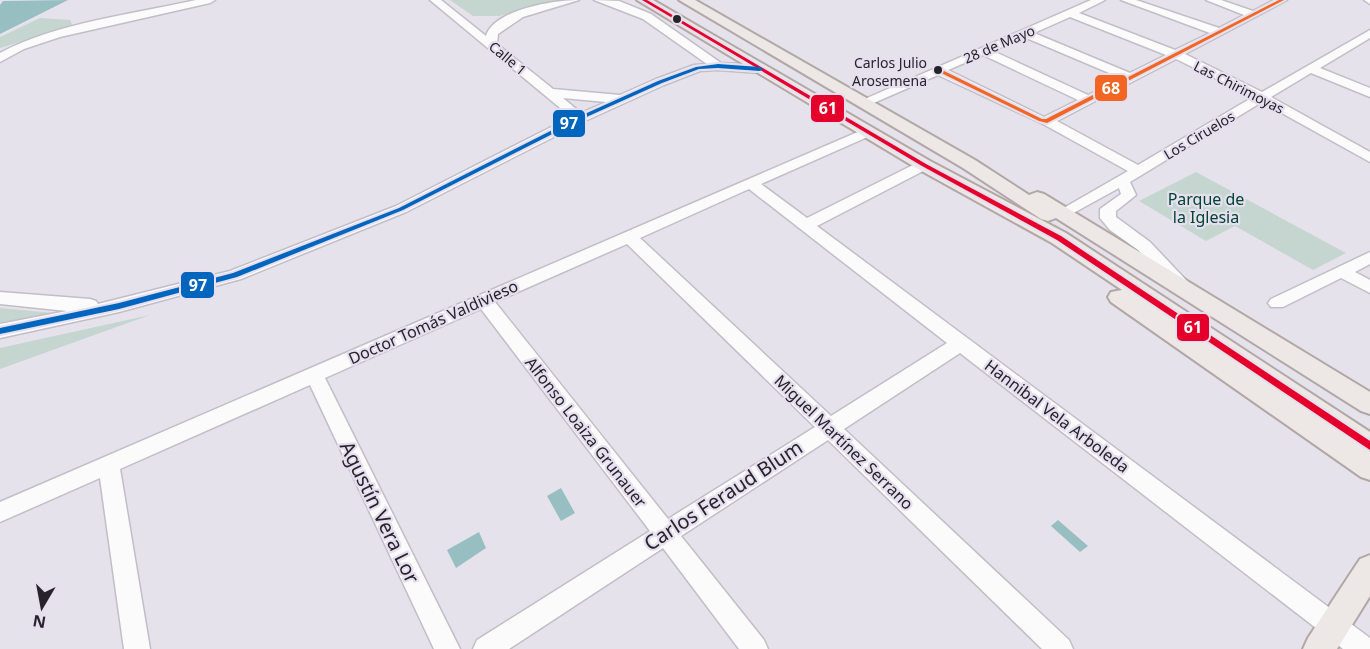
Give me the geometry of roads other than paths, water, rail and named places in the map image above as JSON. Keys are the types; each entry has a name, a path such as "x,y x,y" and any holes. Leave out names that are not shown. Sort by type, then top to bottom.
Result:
{"main road":[{"path":"644,0 924,165 1026,219 1061,225 1186,290 1370,404"},
{"path":"686,0 969,164 996,174 1061,225 1370,446"},
{"path":"1026,219 1032,237 1370,469"},
{"path":"1061,225 1370,427"},
{"path":"1337,446 1370,452"},
{"path":"1327,637 1370,569"}],"street":[{"path":"0,58 20,47 57,34 210,0"},
{"name":"Calle 1","path":"435,0 580,118"},
{"path":"491,44 492,33 512,20 534,10 574,0"},
{"path":"599,0 627,5 638,11 718,66"},
{"name":"28 de Mayo","path":"864,102 1100,0"},
{"path":"1126,0 1219,32"},
{"path":"1211,0 1254,15"},
{"path":"1046,121 1282,0"},
{"name":"Las Chirimoyas","path":"1070,13 1177,55 1262,97 1370,158"},
{"path":"459,19 512,20"},
{"path":"1024,33 1131,78"},
{"name":"Los Ciruelos","path":"1061,225 1121,182 1370,33"},
{"path":"1355,41 1370,46"},
{"path":"984,51 1088,100"},
{"path":"0,331 119,306 236,275 402,209 580,118 620,99 698,68 718,66 760,69"},
{"path":"1310,68 1370,93"},
{"path":"938,70 1046,121 1139,171"},
{"path":"550,93 620,99"},
{"name":"Doctor Tomás Valdivieso","path":"0,512 867,132"},
{"path":"806,225 924,165"},
{"path":"1121,182 1127,188 1129,195 1108,209 1108,218 1116,227 1144,246 1186,290"},
{"name":"Hannibal Vela Arboleda","path":"750,183 962,343 1327,637 1364,649"},
{"name":"Miguel Martínez Serrano","path":"629,236 1060,649"},
{"path":"1277,303 1370,257"},
{"path":"1342,272 1370,286"},
{"path":"0,298 54,304 119,306"},
{"name":"Alfonso Loaiza Grunauer","path":"483,300 755,649"},
{"name":"Carlos Feraud Blum","path":"486,649 828,427 962,343"},
{"name":"Agustín Vera Lor","path":"314,374 447,649"},
{"path":"109,464 137,649"}],"water":[{"path":"68,0 0,34 0,5 3,1"},
{"path":"561,488 575,513 561,521 547,496"},
{"path":"1058,520 1088,546 1080,552 1051,526"},
{"path":"479,532 486,548 456,568 447,550"}],"place":[{"name":"Carlos Julio Arosemena","path":"938,70"}],"park label":[{"name":"Parque de la Iglesia","path":"1206,208"}]}
